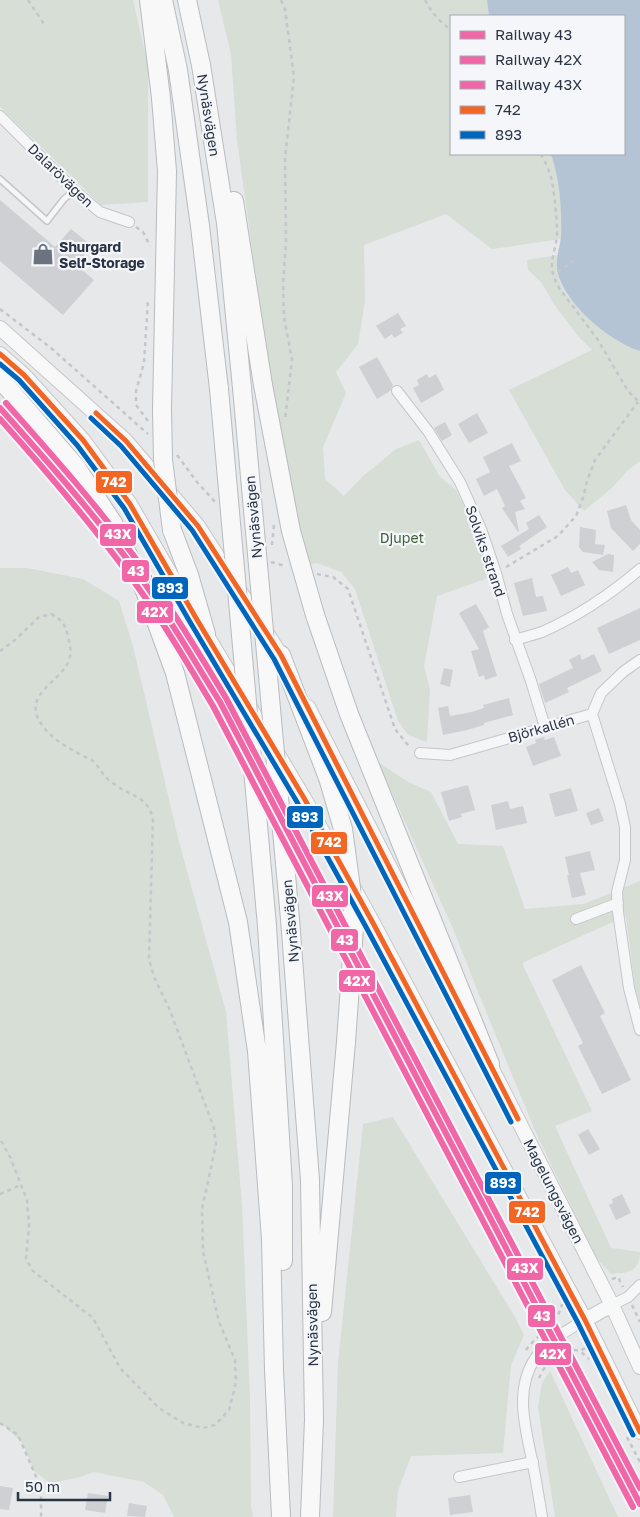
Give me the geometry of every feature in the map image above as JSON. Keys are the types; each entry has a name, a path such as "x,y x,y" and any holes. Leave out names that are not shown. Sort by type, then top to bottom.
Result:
{"highway":[{"path":"148,0 161,98 167,171 162,410 163,460 172,530 189,575 206,634"},
{"name":"Nynäsvägen","path":"163,0 178,70 200,226 219,389 267,926 283,1186 282,1517"},
{"name":"Nynäsvägen","path":"188,0 201,65 226,223 290,919 310,1180 314,1420 310,1517"},
{"path":"201,65 230,173 263,385 291,530 315,615 349,714 490,1064"},
{"path":"0,379 76,467 113,523 145,591 175,672 238,922 257,1051 270,1229 282,1517"},
{"path":"281,655 328,778 343,829 354,928 314,1420"}],"main road":[{"name":"Magelungsvägen","path":"0,328 126,441 198,526 281,655 601,1283 640,1367"},
{"path":"0,354 24,375 83,440 130,504 304,798 373,922 585,1320 640,1432"},
{"path":"585,1320 612,1305"}],"street":[{"name":"Dalarövägen","path":"0,116 74,190 100,212 129,222"},
{"name":"Solviks strand","path":"398,391 428,431 460,482 481,529 545,727"},
{"path":"516,640 540,632 585,609 622,584 640,569"},
{"name":"Björkallén","path":"420,752 450,755 592,714 601,693 623,672 640,660"},
{"path":"592,714 620,804 625,827 625,860 617,892 629,988 640,1030"},
{"path":"576,918 618,903"},
{"path":"612,1305 628,1297 640,1285"},
{"path":"542,1517 522,1410 526,1375 536,1357 545,1347 585,1320"},
{"path":"459,1477 532,1462"}],"lane":[{"path":"0,179 47,221 64,199 74,190"}],"path":[{"path":"28,0 44,24"},
{"path":"281,0 294,77 285,158 286,242 283,284 284,317 292,360"},
{"path":"425,0 430,10 450,29"},
{"path":"496,572 558,536 576,516 595,460 639,402 628,391 598,340 555,280 551,264 557,233 556,212 550,172 541,155"},
{"path":"129,222 143,232 150,244 150,253"},
{"path":"558,272 573,261"},
{"path":"136,405 136,391 144,363 148,297"},
{"path":"0,309 51,348 148,434"},
{"path":"176,458 183,464"},
{"path":"0,651 15,640 39,617 51,614 59,618 66,628 71,649 70,659 63,672 43,690 36,705 37,716 48,733 94,762 106,777 119,788 140,798 148,805 152,818 149,960 214,1128 216,1144 202,1209 203,1251 219,1322 235,1360 236,1382 229,1410 215,1425 203,1428 183,1423 159,1408 120,1368 94,1318 33,1271 26,1259 29,1225 27,1200 10,1157 0,1139"},
{"path":"0,1194 21,1185"},
{"path":"601,1283 618,1277 640,1322"},
{"path":"553,1322 561,1308 562,1300 571,1295"},
{"path":"537,1381 547,1363 569,1350 580,1351"},
{"path":"0,1423 18,1435 42,1488 41,1517"}],"green space":[{"path":"0,0 133,0 148,66 148,202 101,205 0,107"},
{"name":"Djupet","path":"218,0 487,0 489,15 450,15 450,155 549,155 552,157 556,169 562,208 561,239 492,249 446,214 364,245 365,301 358,344 336,372 346,393 323,447 325,479 344,496 362,477 396,449 419,440 440,477 456,490 476,532 491,577 437,596 424,666 430,690 427,742 408,735 398,721 355,589 341,572 317,563 308,564 294,513 278,437 237,140 231,54"},
{"path":"559,255 560,281 569,298 597,326 619,341 640,351 640,461 584,511 565,490 509,390 592,350 579,337 556,307 541,282 528,270 527,260"},
{"path":"0,568 27,568 83,579 119,601 133,646 179,842 226,1012 242,1205 250,1398 251,1506 253,1517 174,1517 163,1495 144,1482 94,1472 77,1478 50,1483 34,1471 23,1444 0,1422"},
{"path":"378,762 408,782 431,792 458,844 503,846 525,909 584,904 640,881 640,1006 635,988 626,916 522,963 592,1111 555,1126 611,1248 640,1252 638,1264 632,1270 611,1274 596,1258 536,1133 454,931"},
{"path":"393,1117 515,1317 524,1335 511,1365 503,1453 411,1456 398,1491 396,1517 333,1517 338,1363 363,1124"},
{"path":"550,1371 618,1517 555,1517 538,1407 542,1383"}],"water":[{"path":"487,0 640,0 640,351 615,339 588,318 576,306 560,280 557,263 561,237 560,196 552,157 549,155 625,155 625,15 489,15"}],"building":[{"name":"Shurgard Self-Storage","path":"0,200 55,247 71,229 92,246 76,265 94,280 63,315 0,261"},
{"path":"398,313 406,326 400,329 403,333 394,338 392,334 385,339 376,326"},
{"path":"377,357 393,385 390,391 377,399 359,367"},
{"path":"427,374 429,378 436,374 444,390 421,403 413,388 419,385 417,380"},
{"path":"477,413 488,433 469,443 458,424"},
{"path":"445,422 452,435 442,441 434,428"},
{"path":"512,443 521,461 509,466 526,498 520,501 525,509 515,512 518,532 502,508 505,506 497,489 484,496 476,479 490,472 483,457"},
{"path":"626,505 631,520 640,530 640,544 633,551 611,528 607,511"},
{"path":"539,515 547,527 519,546 521,549 508,557 501,546 529,529 526,523"},
{"path":"580,527 596,530 595,544 605,545 603,555 583,552 579,547"},
{"path":"608,554 614,555 613,572 599,570 592,562"},
{"path":"568,567 571,573 578,570 585,585 561,596 551,575"},
{"path":"532,578 536,597 543,596 547,611 523,616 514,583"},
{"path":"476,604 489,627 483,631 497,676 485,680 484,675 479,677 471,651 479,649 459,613"},
{"path":"640,608 640,640 609,654 597,628"},
{"path":"580,654 582,660 594,654 602,671 567,688 569,692 545,703 539,684 573,668 569,660"},
{"path":"444,668 453,670 450,687 440,684"},
{"path":"509,698 513,715 467,730 443,735 438,708 448,706 450,716 472,712 484,708 483,705"},
{"path":"544,737 545,740 554,737 561,756 533,766 526,747 536,743 535,740"},
{"path":"468,785 475,810 461,814 462,817 449,821 441,792"},
{"path":"571,788 578,811 555,817 549,794"},
{"path":"508,801 510,809 523,806 527,823 496,830 491,805"},
{"path":"599,808 604,821 591,825 586,813"},
{"path":"590,851 595,870 580,873 586,895 572,898 565,857"},
{"path":"581,965 605,1013 600,1016 631,1080 602,1094 578,1046 583,1043 552,980"},
{"path":"588,1129 600,1149 589,1155 578,1135"},
{"path":"622,1194 631,1213 616,1220 609,1205 613,1203 612,1199"},
{"path":"0,1486 13,1488 9,1510 0,1509"},
{"path":"88,1493 108,1496 105,1513 85,1510"},
{"path":"470,1495 473,1512 450,1515 448,1498"},
{"path":"129,1503 147,1506 145,1517 127,1516"}],"rail line":[{"name":"43X","path":"6,403 77,485 128,548 176,617 226,698 640,1488"},
{"name":"43","path":"0,408 122,552 160,605 220,702 640,1504"},
{"name":"42X","path":"0,419 74,504 126,570 161,620 213,706 633,1507"}],"transit line":[{"name":"742","path":"0,354 24,375 83,440 130,504 304,798 373,923 585,1320 640,1432"},
{"name":"893","path":"0,364 19,380 77,445 124,508 297,802 366,927 578,1323 633,1435"},
{"name":"742","path":"96,413 126,441 198,526 281,655 518,1119"},
{"name":"893","path":"91,418 121,446 192,530 274,659 511,1122"}],"place":[{"name":"Shurgard Self-Storage","path":"43,254"}]}
